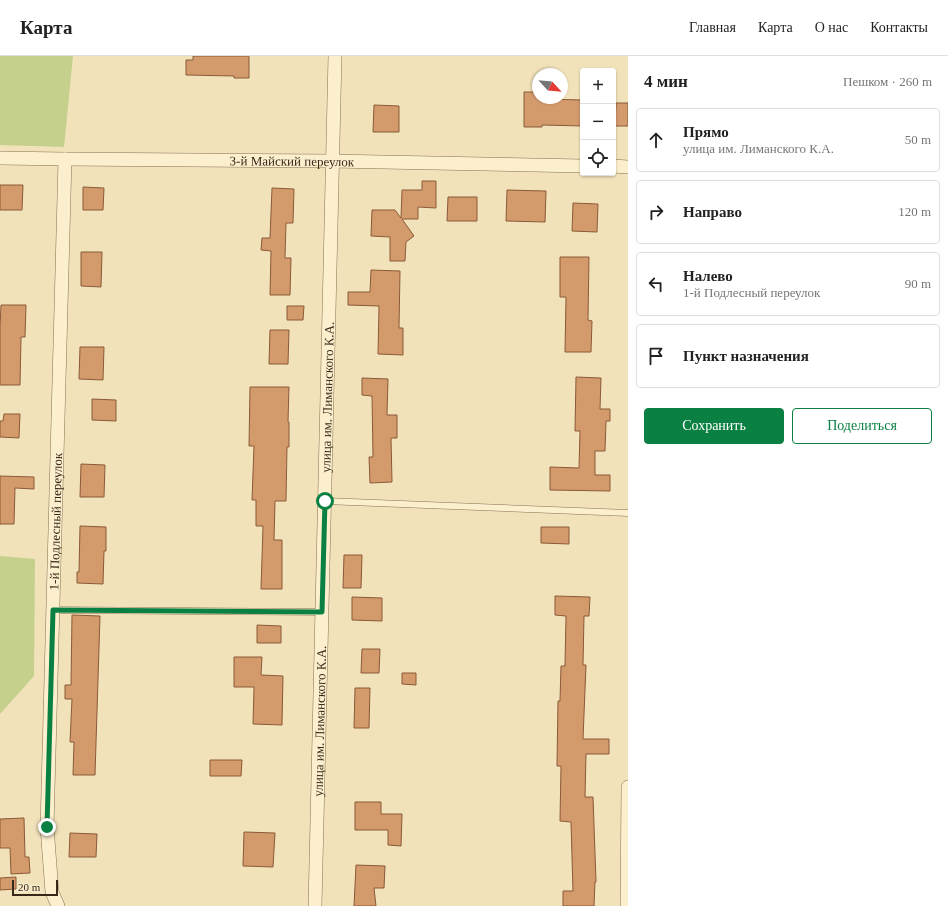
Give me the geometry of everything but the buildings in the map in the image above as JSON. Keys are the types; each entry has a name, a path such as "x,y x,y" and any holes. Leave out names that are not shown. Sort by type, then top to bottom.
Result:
{"street":[{"name":"улица им. Лиманского К.А.","path":"315,906 335,56"},
{"name":"3-й Майский переулок","path":"0,158 332,161 580,166"},
{"name":"1-й Подлесный переулок","path":"58,906 52,892 47,827 65,159"},
{"path":"616,166 628,167"},
{"path":"627,906 628,787"}],"lane":[{"path":"325,501 628,513"},
{"path":"53,610 322,612"}],"green space":[{"path":"0,56 73,56 64,147 0,145"},
{"path":"0,556 35,559 34,676 0,714"}],"route":[{"path":"47,827 53,610 322,612 325,501"}]}
